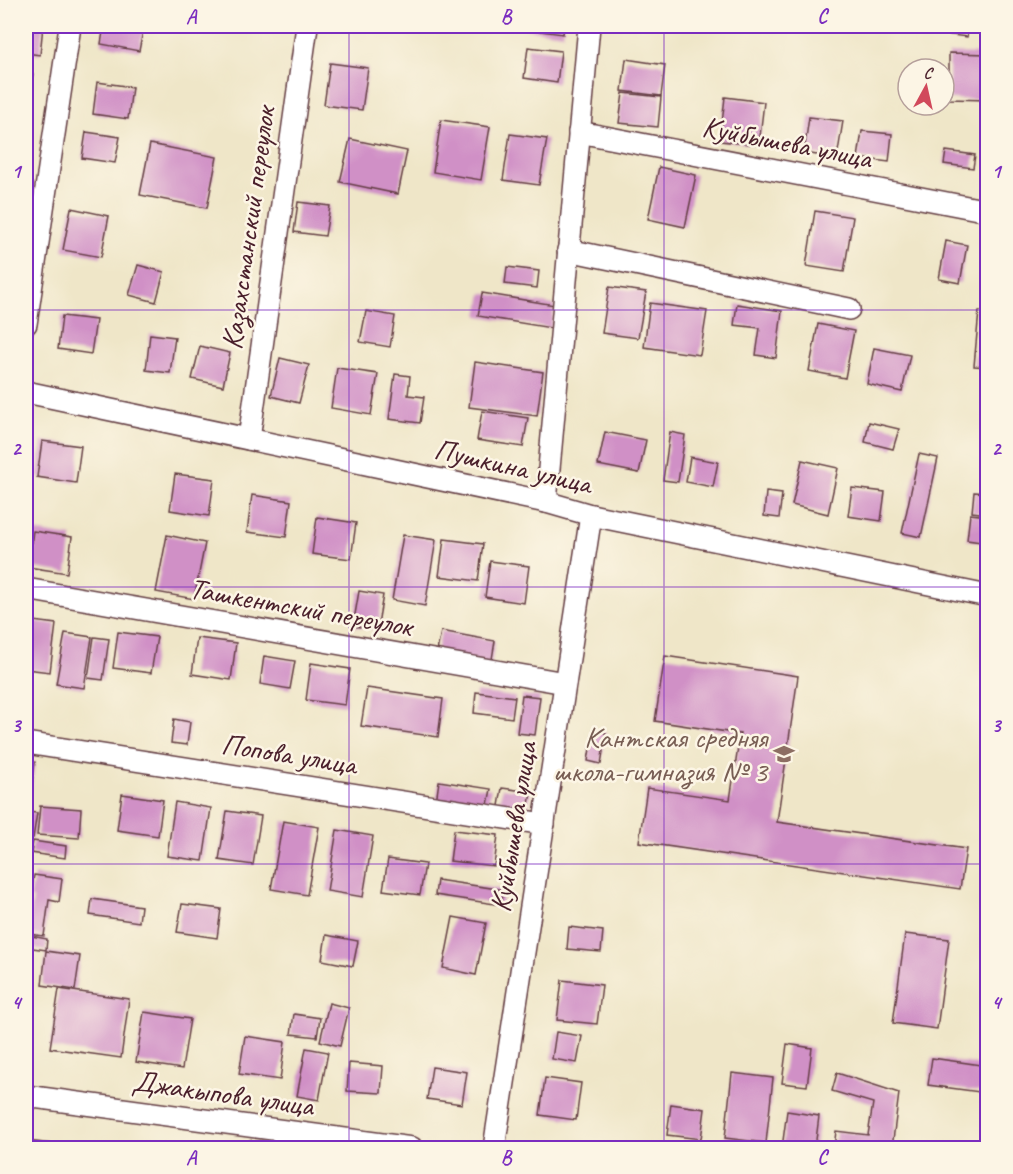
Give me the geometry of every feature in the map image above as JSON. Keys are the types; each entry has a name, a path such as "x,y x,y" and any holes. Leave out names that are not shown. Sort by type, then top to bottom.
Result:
{"street":[{"path":"26,324 70,26"},
{"name":"Казахстанский переулок","path":"249,439 307,26"},
{"path":"546,501 589,26"},
{"name":"Куйбышева улица","path":"579,132 983,210"},
{"path":"568,250 849,309"},
{"name":"Пушкина улица","path":"26,392 546,501 591,515 987,596"},
{"name":"Куйбышева улица","path":"494,1149 591,515"},
{"name":"Ташкентский переулок","path":"26,589 566,683"},
{"name":"Попова улица","path":"26,743 544,824"},
{"name":"Джакыпова улица","path":"26,1096 412,1149"}],"building":[{"path":"26,26 43,26 40,55 26,53"},
{"path":"104,26 144,26 139,51 101,44"},
{"path":"526,26 564,26 563,34 526,29"},
{"path":"946,26 969,26 967,37 945,34"},
{"path":"528,47 561,51 557,83 524,78"},
{"path":"949,53 988,54 988,100 956,99 956,57 949,57"},
{"path":"626,59 665,65 661,96 622,91"},
{"path":"330,63 368,68 362,110 324,105"},
{"path":"26,73 33,74 30,89 26,88"},
{"path":"97,82 132,87 128,119 93,114"},
{"path":"623,93 661,97 658,127 619,123"},
{"path":"725,97 764,102 759,145 720,141"},
{"path":"809,117 843,121 837,158 804,153"},
{"path":"441,120 490,127 481,180 433,172"},
{"path":"862,131 892,134 889,162 858,158"},
{"path":"86,132 120,137 115,163 82,158"},
{"path":"510,134 547,139 539,185 503,180"},
{"path":"350,139 407,151 398,194 340,182"},
{"path":"150,144 217,157 207,208 140,195"},
{"path":"946,151 975,155 973,168 944,164"},
{"path":"659,167 696,175 685,227 648,219"},
{"path":"298,202 330,206 325,236 294,232"},
{"path":"71,208 109,216 101,257 63,250"},
{"path":"815,211 853,217 844,272 806,266"},
{"path":"946,241 967,245 960,283 939,279"},
{"path":"138,265 164,272 156,302 129,295"},
{"path":"507,267 539,271 537,288 505,284"},
{"path":"609,287 646,292 638,338 602,333"},
{"path":"482,293 555,305 551,328 478,316"},
{"path":"650,303 707,311 700,355 644,347"},
{"path":"737,304 782,311 776,358 756,355 760,328 734,325"},
{"path":"366,311 395,316 390,347 360,342"},
{"path":"979,311 988,311 988,367 974,366"},
{"path":"62,316 96,320 91,354 58,349"},
{"path":"818,324 854,331 845,378 809,371"},
{"path":"150,334 175,337 170,373 146,370"},
{"path":"200,346 230,353 223,386 192,379"},
{"path":"874,348 910,355 902,392 867,384"},
{"path":"280,358 309,365 299,403 271,396"},
{"path":"475,362 543,372 537,416 469,407"},
{"path":"337,368 378,374 371,415 331,408"},
{"path":"395,374 410,376 408,395 424,397 420,423 389,419"},
{"path":"482,411 528,418 523,447 477,440"},
{"path":"869,422 899,429 893,449 865,442"},
{"path":"605,432 646,440 639,473 598,465"},
{"path":"670,432 685,435 678,482 663,480"},
{"path":"42,441 81,446 76,483 37,477"},
{"path":"919,454 938,458 921,537 902,533"},
{"path":"690,457 718,462 713,487 686,482"},
{"path":"802,460 838,468 828,514 792,505"},
{"path":"175,474 214,479 209,516 170,510"},
{"path":"852,488 885,492 881,521 848,516"},
{"path":"766,492 782,494 779,518 764,516"},
{"path":"974,492 988,493 988,514 972,512"},
{"path":"252,495 291,501 286,537 247,532"},
{"path":"970,514 988,516 988,543 967,540"},
{"path":"317,517 356,523 351,559 312,554"},
{"path":"33,531 72,537 67,573 28,567"},
{"path":"167,535 205,543 194,599 156,592"},
{"path":"403,535 436,540 425,606 392,600"},
{"path":"444,539 483,544 478,581 439,576"},
{"path":"490,561 529,566 524,603 485,597"},
{"path":"359,591 383,595 377,630 353,626"},
{"path":"26,620 56,624 50,672 26,669"},
{"path":"441,631 495,641 491,665 436,656"},
{"path":"118,632 157,637 151,673 113,668"},
{"path":"65,633 92,637 84,688 56,684"},
{"path":"94,637 109,639 103,680 88,678"},
{"path":"197,638 236,643 231,680 192,674"},
{"path":"264,656 295,661 290,689 260,684"},
{"path":"665,656 798,676 777,822 966,849 960,889 639,842 647,788 730,800 740,734 655,721"},
{"path":"311,663 350,669 345,705 306,700"},
{"path":"367,688 443,699 438,737 361,726"},
{"path":"476,692 515,697 512,718 474,713"},
{"path":"522,695 540,697 535,735 517,733"},
{"path":"174,719 190,722 187,745 171,743"},
{"path":"593,730 606,733 601,764 588,761"},
{"path":"26,760 35,762 30,798 26,798"},
{"path":"439,781 491,789 487,810 436,802"},
{"path":"502,788 531,792 527,817 498,812"},
{"path":"122,794 163,800 158,836 117,830"},
{"path":"175,802 211,808 203,861 167,856"},
{"path":"40,806 81,809 79,838 37,835"},
{"path":"227,811 261,816 253,865 219,860"},
{"path":"26,812 37,813 33,838 26,836"},
{"path":"283,821 319,827 307,895 271,889"},
{"path":"337,830 373,836 363,897 327,891"},
{"path":"454,830 498,835 494,866 450,861"},
{"path":"33,841 66,846 65,858 31,853"},
{"path":"388,859 425,864 420,895 383,890"},
{"path":"34,875 62,879 59,902 49,900 44,936 28,934"},
{"path":"437,880 504,890 501,905 435,895"},
{"path":"92,899 141,906 139,922 90,915"},
{"path":"182,904 221,909 217,938 177,932"},
{"path":"453,917 486,923 476,975 443,968"},
{"path":"569,927 603,931 601,952 567,949"},
{"path":"905,934 949,939 937,1029 893,1023"},
{"path":"26,935 47,939 46,950 26,947"},
{"path":"326,935 358,941 353,966 322,960"},
{"path":"46,951 80,956 75,990 42,985"},
{"path":"562,980 602,985 597,1024 557,1020"},
{"path":"59,989 129,999 121,1058 50,1048"},
{"path":"329,1003 349,1008 340,1046 320,1041"},
{"path":"144,1012 190,1019 182,1069 136,1062"},
{"path":"294,1014 320,1018 317,1037 291,1034"},
{"path":"556,1032 582,1036 577,1063 552,1059"},
{"path":"245,1036 285,1042 280,1080 239,1074"},
{"path":"787,1044 812,1048 807,1086 782,1083"},
{"path":"306,1048 328,1052 319,1100 297,1096"},
{"path":"932,1058 988,1066 987,1093 928,1085"},
{"path":"349,1063 383,1066 381,1093 347,1091"},
{"path":"432,1067 467,1072 462,1104 427,1099"},
{"path":"732,1073 773,1078 766,1143 725,1138"},
{"path":"837,1073 899,1093 892,1148 834,1148 836,1131 868,1135 873,1103 832,1091"},
{"path":"545,1078 581,1083 576,1120 540,1115"},
{"path":"671,1104 705,1109 701,1139 667,1135"},
{"path":"787,1111 819,1116 815,1148 782,1148"},
{"path":"28,1141 52,1144 51,1148 27,1148"}],"place":[{"name":"Кантская средняя школа-гимназия № 3","path":"784,754"}]}
